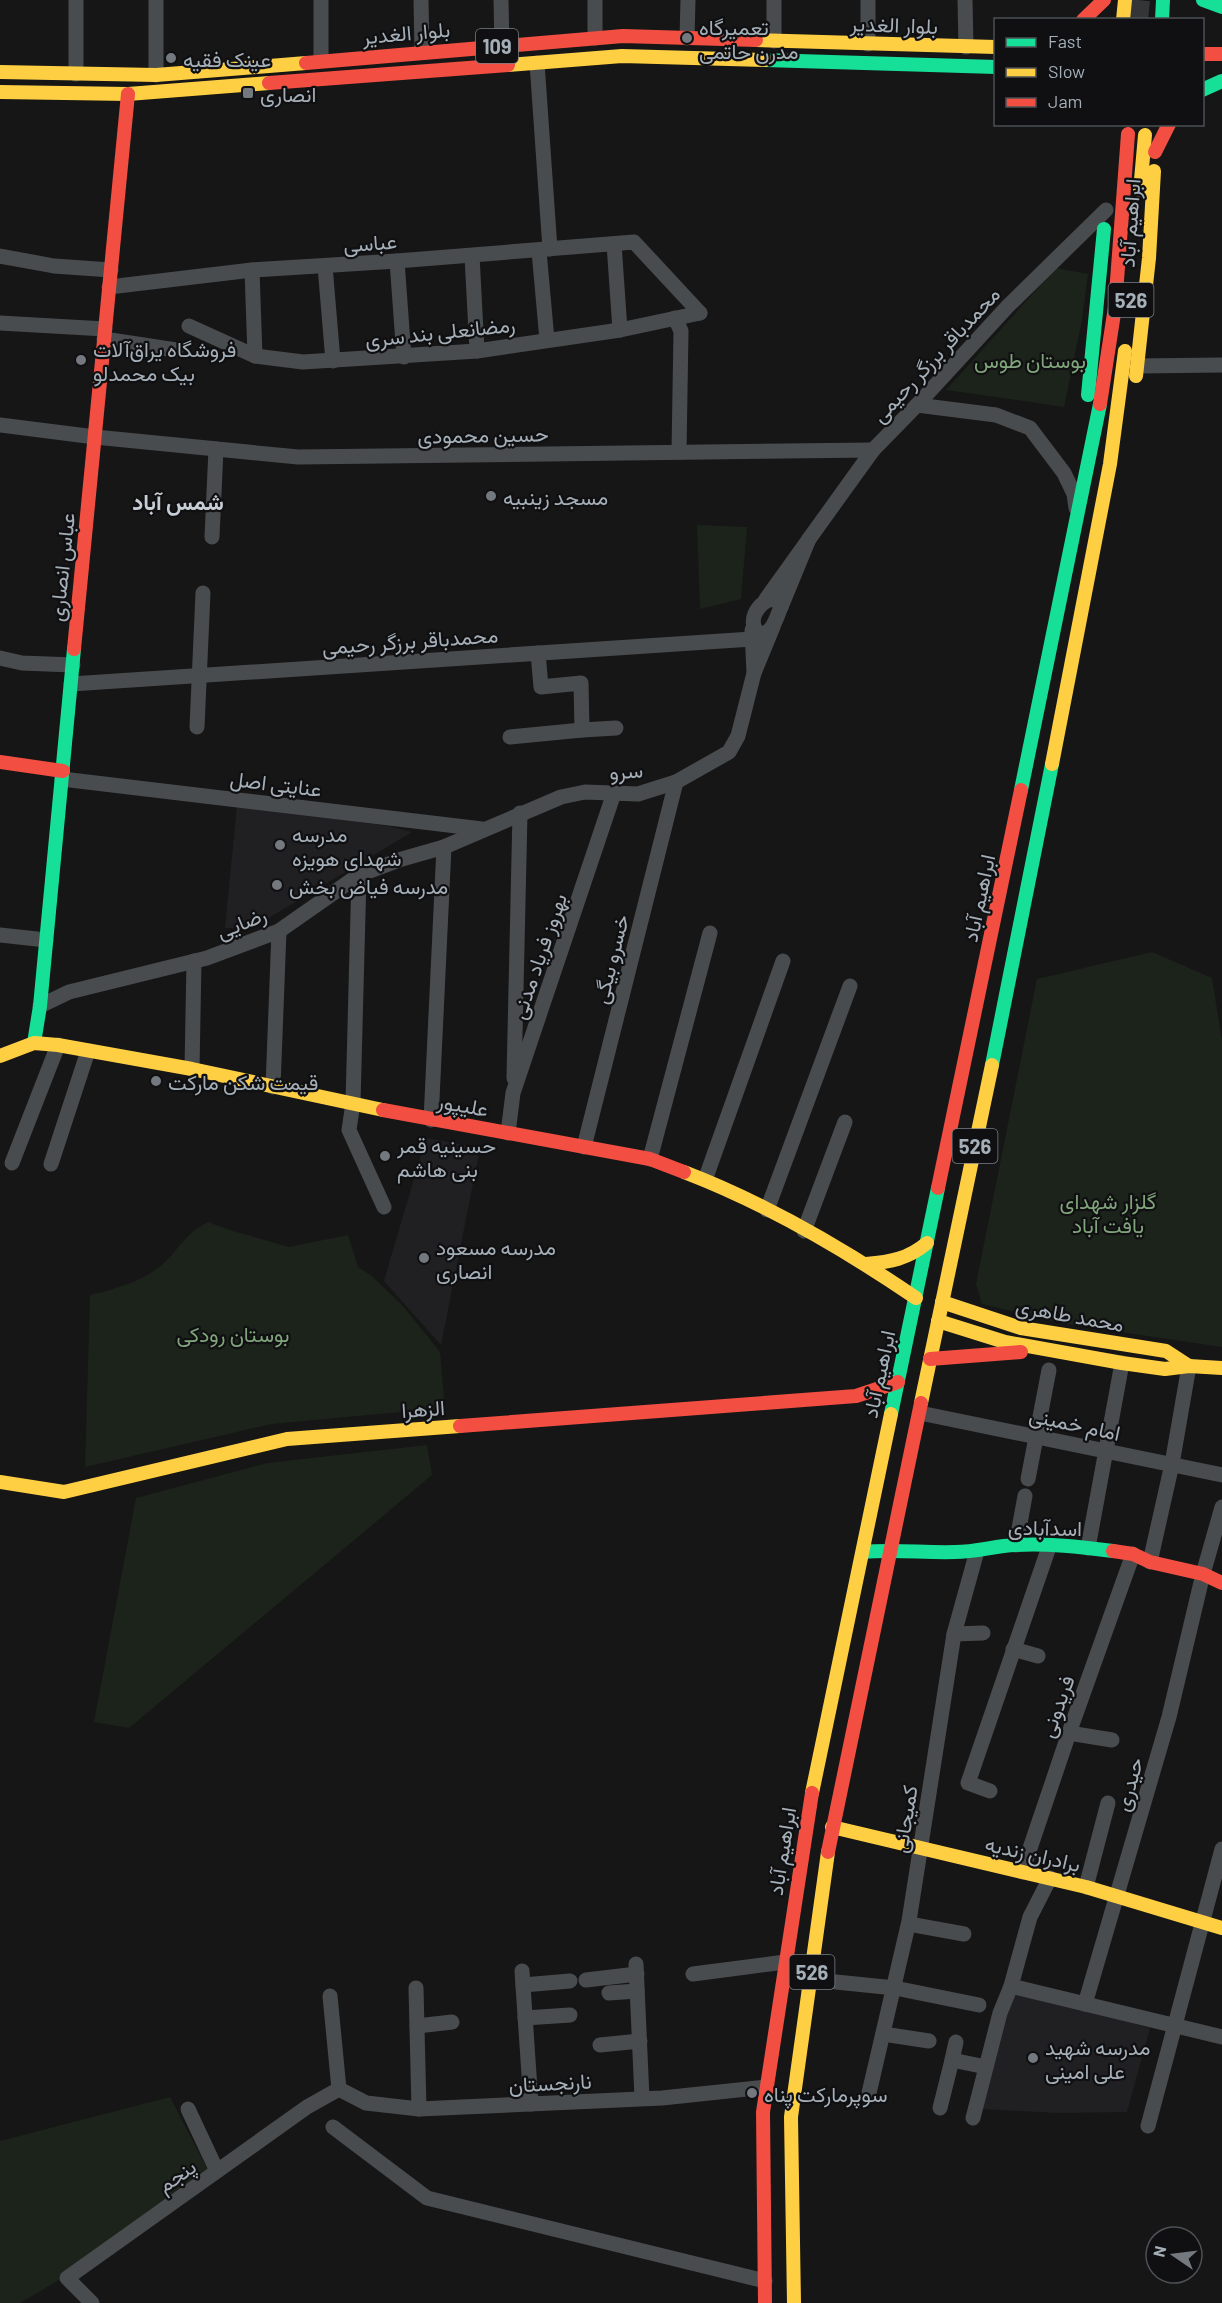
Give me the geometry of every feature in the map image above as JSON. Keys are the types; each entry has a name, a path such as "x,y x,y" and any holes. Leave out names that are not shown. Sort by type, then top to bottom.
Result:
{"main road":[{"path":"1085,18 1104,0"},
{"path":"1123,18 1125,0"},
{"path":"1162,18 1163,0"},
{"path":"1203,0 1222,7"},
{"name":"بلوار الغدیر","path":"0,72 156,75 623,36 994,47"},
{"path":"1204,54 1222,54"},
{"name":"بلوار الغدیر","path":"0,92 128,94 622,56 994,67"},
{"path":"1204,74 1222,75"},
{"path":"1204,90 1222,81"},
{"name":"عباس انصاری","path":"34,1043 40,1006 128,94"},
{"name":"ابراهیم آباد","path":"1110,464 1125,427 1138,366 1149,258 1156,126"},
{"path":"1155,152 1168,126"},
{"name":"ابراهیم آباد","path":"765,2303 763,2112 806,1823 1090,460 1108,362 1115,307 1128,134"},
{"name":"ابراهیم آباد","path":"1137,228 1145,135"},
{"name":"ابراهیم آباد","path":"1090,460 1089,382 1106,205"},
{"name":"ابراهیم آباد","path":"794,2303 792,2117 832,1827 1005,1000 1110,464 1125,358 1132,287"},
{"path":"0,762 62,775"},
{"path":"979,996 1005,1000"},
{"path":"0,1056 34,1043"},
{"name":"علیپور","path":"34,1043 192,1069 430,1120 650,1159 705,1180 767,1210 866,1264 916,1298"},
{"path":"866,1264 890,1263 912,1256 927,1243"},
{"name":"محمد طاهری","path":"942,1302 1021,1328 1166,1351 1189,1366"},
{"name":"محمد طاهری","path":"938,1321 1005,1342 1122,1364 1165,1369 1189,1366 1222,1368"},
{"path":"930,1359 1045,1350"},
{"name":"الزهرا","path":"0,1482 64,1492 287,1439 856,1396 898,1382"},
{"path":"856,1396 875,1406 887,1417 889,1428"},
{"name":"اسدآبادی","path":"863,1552 977,1551 1016,1545 1088,1548 1133,1554 1150,1562 1203,1574 1222,1583"},
{"name":"برادران زندیه","path":"832,1827 1086,1887 1222,1928"}],"street":[{"path":"76,0 76,74"},
{"path":"156,0 156,75"},
{"path":"321,0 321,60"},
{"path":"421,0 422,52"},
{"path":"501,0 502,46"},
{"path":"595,0 596,38"},
{"path":"687,38 688,0"},
{"path":"774,0 774,41"},
{"path":"868,0 868,44"},
{"path":"965,0 966,47"},
{"path":"537,63 547,340"},
{"name":"محمدباقر برزگر رحیمی","path":"752,632 757,609 873,450 1106,205"},
{"name":"عباسی","path":"109,287 252,270 472,256 634,242 700,313"},
{"path":"614,244 620,330"},
{"path":"0,256 54,266 111,270"},
{"path":"472,256 477,351"},
{"path":"397,261 404,357"},
{"path":"325,266 333,361"},
{"path":"252,270 255,356"},
{"name":"رمضانعلی بند سری","path":"189,326 255,356 303,362 477,351 620,330 700,313"},
{"path":"675,318 681,330 680,452"},
{"path":"0,323 105,334 176,350"},
{"path":"1138,366 1222,365"},
{"path":"917,405 996,415 1030,428 1064,473 1074,494 1078,522"},
{"name":"حسین محمودی","path":"0,425 298,457 873,450"},
{"path":"212,537 216,449"},
{"name":"محمدباقر برزگر رحیمی","path":"754,673 809,538"},
{"path":"196,727 203,593"},
{"path":"766,599 775,598 781,607"},
{"name":"محمدباقر برزگر رحیمی","path":"71,684 538,653 755,631 761,635 773,627"},
{"path":"752,632 754,673"},
{"path":"538,653 541,687 581,683 582,730"},
{"path":"0,658 22,663 73,665"},
{"name":"سرو","path":"444,847 571,793 638,794 676,782 729,752 738,736 754,673"},
{"path":"510,737 616,728"},
{"name":"عنایتی اصل","path":"62,775 485,829"},
{"name":"خسرو بیگی","path":"584,1147 676,782"},
{"name":"بهروز فریاد مدنی","path":"508,1133 513,1093 614,793"},
{"path":"513,1093 520,813"},
{"path":"430,1120 444,847"},
{"name":"رضایی","path":"40,1006 69,992 194,961 279,930 359,875 444,847"},
{"path":"359,875 353,1103 349,1130 384,1207"},
{"path":"273,1087 279,930"},
{"path":"650,1159 710,933"},
{"path":"0,935 46,940"},
{"path":"192,1069 194,961"},
{"path":"705,1180 783,961"},
{"path":"767,1210 850,986"},
{"path":"12,1163 58,1046"},
{"path":"51,1164 88,1051"},
{"path":"804,1231 845,1122"},
{"path":"1088,1548 1122,1364"},
{"path":"1150,1562 1172,1464 1189,1366"},
{"path":"1028,1479 1049,1370"},
{"name":"امام خمینی","path":"920,1413 1222,1475"},
{"path":"1016,1545 1025,1496"},
{"name":"حیدری","path":"1085,2004 1169,1717 1203,1574 1222,1507"},
{"path":"990,1791 968,1783 1049,1547"},
{"name":"کمیجانی","path":"868,2093 909,1924 954,1634 977,1551"},
{"name":"فریدونی","path":"1022,1872 1133,1554"},
{"path":"1203,1574 1222,1572"},
{"path":"954,1634 983,1634"},
{"path":"1013,1649 1038,1656"},
{"path":"1069,1733 1112,1740"},
{"path":"1086,1887 1108,1803"},
{"path":"1148,2126 1222,1849"},
{"path":"974,2118 1000,2013 1011,1986 1030,1917 1050,1878"},
{"path":"909,1924 964,1934"},
{"path":"693,1974 785,1962"},
{"path":"586,1980 637,1969 642,2098"},
{"path":"531,2104 523,1978 570,1981"},
{"path":"836,1982 895,1988 979,2005"},
{"path":"1011,1986 1222,2037"},
{"path":"416,1988 419,2109"},
{"path":"609,1993 637,1991"},
{"path":"330,1996 339,2089"},
{"path":"525,2018 570,2015"},
{"path":"417,2026 452,2022"},
{"path":"883,2034 929,2041"},
{"path":"600,2045 640,2041"},
{"path":"940,2108 956,2042"},
{"path":"952,2060 986,2067"},
{"name":"نارنجستان","path":"339,2089 366,2103 419,2109 642,2098 766,2087"},
{"name":"پنجم","path":"92,2303 67,2278 308,2107 339,2089"},
{"path":"188,2109 217,2171"},
{"path":"333,2127 427,2198 765,2281"}],"shaded area":[{"path":"237,806 388,826 412,832 252,928 225,928"},
{"name":"مدرسه مسعود انصاری","path":"426,1138 480,1148 441,1345 384,1281"},
{"path":"1013,1990 1150,2028 1127,2112 1058,2113 982,2109"}],"green space":[{"name":"بوستان طوس","path":"1056,268 1088,274 1082,320 1064,407 946,390"},
{"path":"697,525 747,527 741,599 700,609"},
{"name":"گلزار شهدای یافت آباد","path":"1152,952 1212,978 1222,1041 1222,1347 1060,1323 982,1304 976,1284 1037,979"},
{"name":"بوستان رودکی","path":"208,1222 289,1247 348,1235 358,1267 372,1276 403,1306 440,1352 445,1408 271,1424 85,1467 90,1295 121,1287 151,1273 167,1260 190,1235"},
{"path":"427,1445 432,1475 129,1728 94,1722 136,1498 267,1463"},
{"path":"170,2097 209,2172 56,2282 20,2303 0,2303 0,2141"}],"tunnel":[{"path":"1136,18 1138,0"}],"traffic: fast":[{"path":"1162,18 1163,0"},
{"path":"1203,0 1222,7"},
{"path":"765,60 994,67"},
{"path":"1204,89 1222,81"},
{"path":"1088,395 1104,229"},
{"path":"1021,790 1100,404"},
{"path":"34,1043 40,1006 74,649"},
{"path":"992,1065 1052,764"},
{"path":"891,1414 938,1188"},
{"path":"863,1552 963,1552 1027,1545 1113,1551"}],"traffic: slow":[{"path":"1123,18 1125,0"},
{"path":"756,40 994,47"},
{"path":"508,65 622,56 765,60"},
{"path":"0,72 156,75 306,63"},
{"path":"0,92 128,94 269,83"},
{"path":"1140,191 1145,135"},
{"path":"1136,376 1149,258 1154,171"},
{"path":"1052,764 1110,464 1125,351"},
{"path":"0,1056 34,1043 58,1045 192,1069 383,1110"},
{"path":"921,1403 992,1065"},
{"path":"684,1172 744,1198 803,1228 916,1298"},
{"path":"866,1264 898,1259 913,1253 927,1243"},
{"path":"942,1302 1021,1328 1166,1351 1189,1366"},
{"path":"938,1321 1005,1342 1122,1363 1165,1369 1189,1366 1222,1368"},
{"path":"812,1793 891,1414"},
{"path":"0,1482 64,1492 287,1439 460,1426"},
{"path":"832,1827 1086,1887 1222,1928"},
{"path":"794,2303 791,2117 828,1852"}],"traffic: jam":[{"path":"1085,18 1104,0"},
{"path":"306,63 623,36 756,40"},
{"path":"1204,54 1222,54"},
{"path":"269,83 508,65"},
{"path":"74,649 128,94"},
{"path":"1155,152 1168,126"},
{"path":"1100,404 1115,307 1128,134"},
{"path":"0,762 63,771"},
{"path":"938,1188 1021,790"},
{"path":"383,1110 650,1159 684,1172"},
{"path":"930,1359 1021,1352"},
{"path":"460,1426 856,1396 898,1382"},
{"path":"828,1852 921,1403"},
{"path":"1113,1551 1133,1554 1150,1562 1203,1574 1222,1583"},
{"path":"765,2303 763,2112 812,1793"}],"place":[{"name":"تعمیرگاه مدرن حاتمی","path":"687,38"},
{"name":"عینک فقیه","path":"171,58"},
{"name":"انصاری","path":"248,93"},
{"name":"فروشگاه یراق‌آلات بیک محمدلو","path":"81,360"},
{"name":"مسجد زینبیه","path":"491,496"},
{"name":"مدرسه شهدای هویزه","path":"280,845"},
{"name":"مدرسه فیاض بخش","path":"277,885"},
{"name":"قیمت شکن مارکت","path":"156,1081"},
{"name":"حسینیه قمر بنی هاشم","path":"385,1156"},
{"name":"مدرسه مسعود انصاری","path":"424,1258"},
{"name":"مدرسه شهید علی امینی","path":"1033,2058"},
{"name":"سوپرمارکت پناه","path":"752,2093"}],"district":[{"name":"شمس آباد","path":"178,501"}]}
